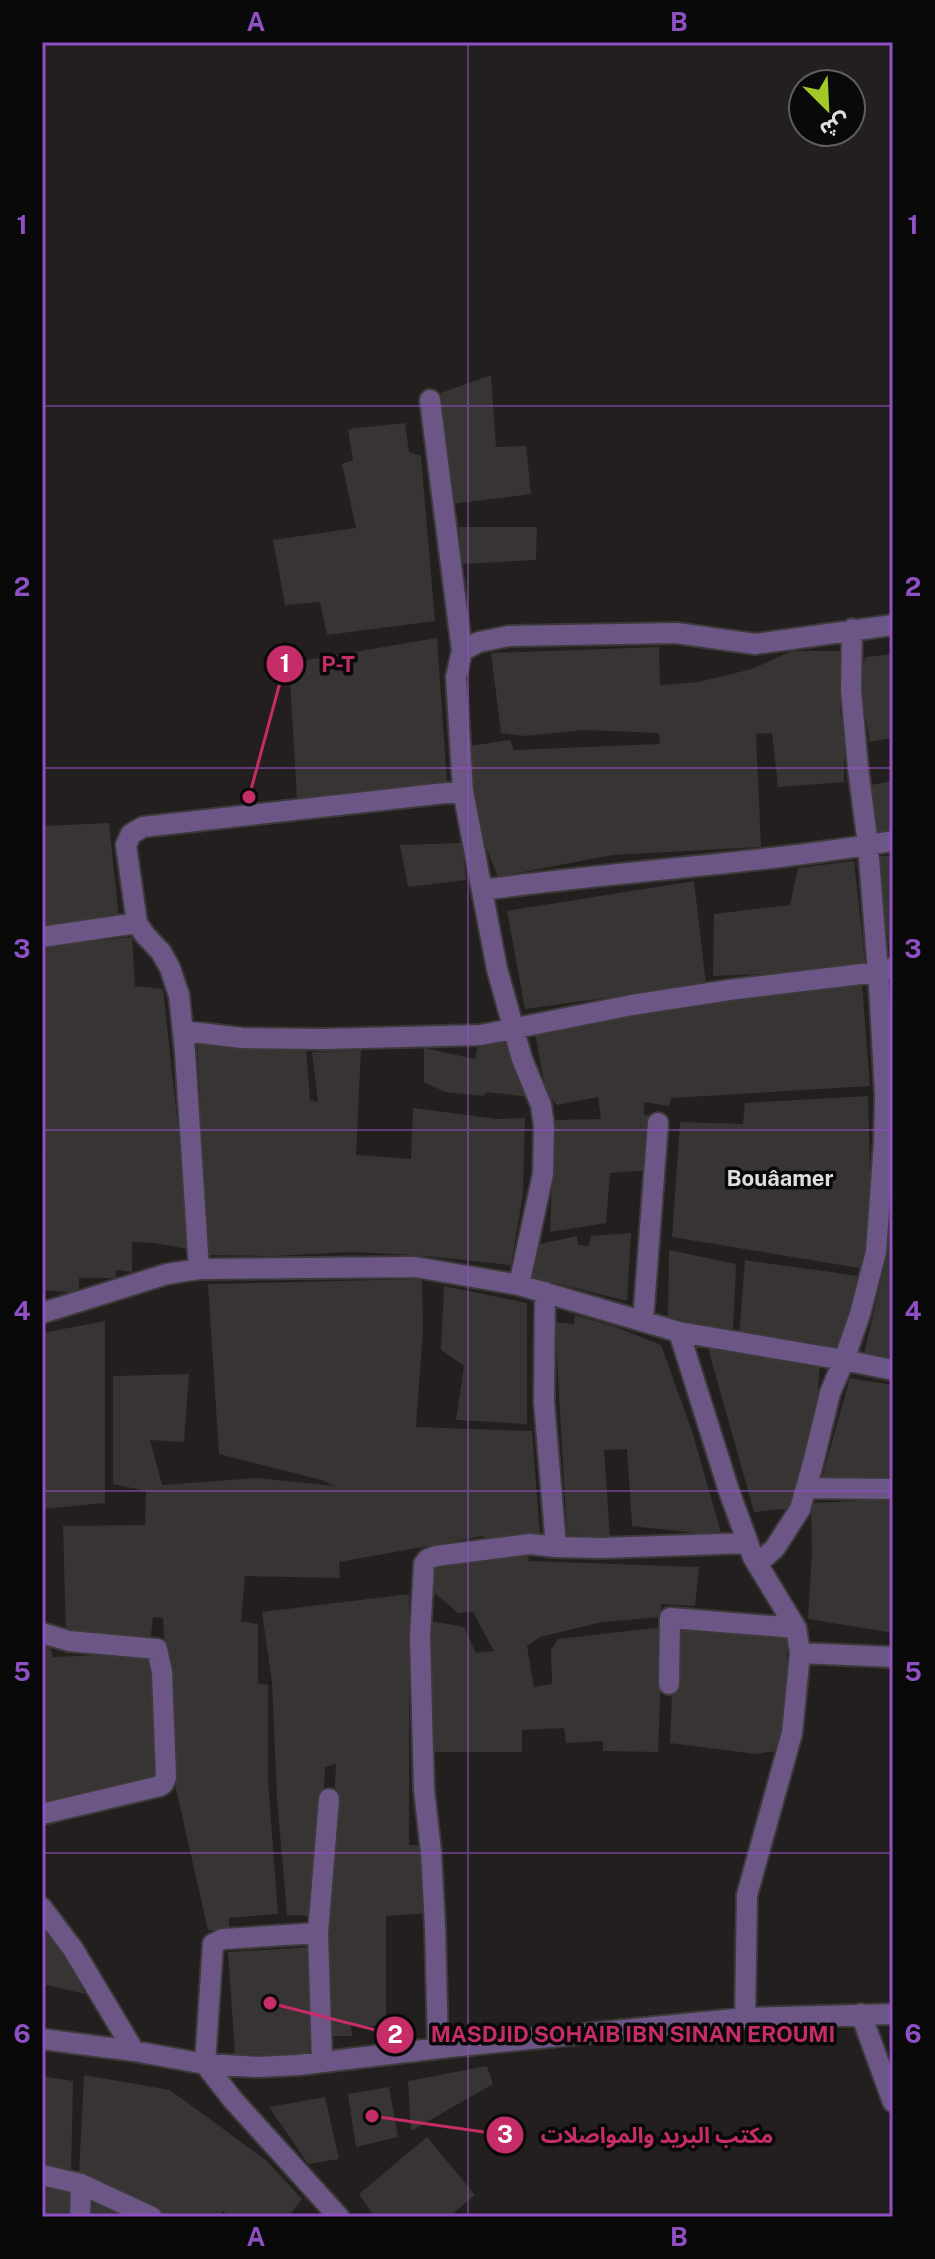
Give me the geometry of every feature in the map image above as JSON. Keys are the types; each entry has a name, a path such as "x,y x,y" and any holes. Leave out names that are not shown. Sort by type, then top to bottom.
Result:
{"street":[{"path":"430,400 462,651 456,677 463,791 497,969 522,1059 541,1105 544,1126 543,1174 519,1285"},
{"path":"462,651 479,642 509,636 676,633 755,644 893,625"},
{"path":"757,1564 775,1548 800,1509 830,1393 860,1314 876,1252 889,1107 885,970 858,768 851,690 852,629"},
{"path":"199,1269 179,995 161,952 137,923 126,845 131,834 143,827 463,791"},
{"path":"482,890 633,871 746,862 893,841"},
{"path":"42,937 137,923"},
{"path":"183,1031 242,1038 481,1035 632,1005 885,970"},
{"path":"643,1321 658,1123"},
{"path":"42,1313 167,1274 199,1269 415,1267 519,1285 679,1332 893,1370"},
{"path":"545,1292 544,1402 556,1547"},
{"path":"679,1332 748,1543 757,1564 796,1628 800,1653 792,1733 747,1895 745,2018"},
{"path":"806,1488 893,1489"},
{"path":"438,2048 431,1852 424,1789 420,1637 424,1564 436,1556 509,1545 602,1548 748,1543"},
{"path":"669,1684 670,1618 796,1628"},
{"path":"42,1633 69,1641 157,1649 162,1672 166,1777 160,1786 42,1814"},
{"path":"800,1653 893,1657"},
{"path":"322,2061 318,1933 329,1799"},
{"path":"42,1908 73,1949 134,2051"},
{"path":"318,1933 223,1939 213,1944 205,2064 233,2100 339,2217"},
{"path":"861,2014 893,2102"},
{"path":"42,2039 205,2064 258,2067 745,2018 893,2014"},
{"path":"42,2175 81,2184 152,2217"},
{"path":"80,2217 81,2184"}],"building":[{"path":"491,375 496,447 526,446 531,494 451,504 441,393"},
{"path":"405,423 409,452 421,456 435,621 327,635 320,602 285,605 273,540 356,528 342,464 353,460 348,429"},
{"path":"459,527 537,527 536,560 462,564"},
{"path":"437,638 447,782 297,799 289,663"},
{"path":"659,647 660,685 698,682 752,669 791,651 842,651 840,711 849,753 844,758 844,782 778,787 772,733 756,734 761,847 612,855 498,877 482,838 469,746 510,740 514,750 660,744 659,733 584,730 525,736 501,733 491,653"},
{"path":"893,654 893,738 870,742 858,672 866,657"},
{"path":"893,781 893,831 870,834 865,786"},
{"path":"109,823 119,918 42,930 42,826"},
{"path":"462,843 466,880 408,887 400,845"},
{"path":"893,855 893,954 890,955 876,857"},
{"path":"854,861 866,970 713,976 714,914 790,905 798,868"},
{"path":"694,881 706,984 525,1009 507,911"},
{"path":"132,937 135,986 163,989 188,1249 132,1242 132,1272 116,1270 116,1278 79,1278 79,1293 42,1290 42,1157 47,1156 42,1150 42,946"},
{"path":"862,983 870,1086 671,1098 669,1106 644,1102 644,1115 653,1116 651,1170 610,1173 606,1223 550,1232 554,1120 601,1119 598,1097 557,1105 546,1093 535,1033 684,1002"},
{"path":"197,1039 306,1047 310,1100 318,1102 312,1052 361,1050 356,1155 411,1159 413,1108 497,1119 525,1118 523,1194 511,1265 351,1252 208,1255"},
{"path":"511,1040 529,1097 487,1092 483,1096 445,1092 424,1082 424,1048 475,1059 478,1045"},
{"path":"868,1096 871,1215 865,1269 672,1237 680,1122 743,1124 745,1103"},
{"path":"891,1196 893,1364 863,1358 887,1256"},
{"path":"631,1233 627,1301 531,1277 535,1245 577,1236 578,1245 589,1246 591,1236"},
{"path":"669,1250 736,1264 733,1331 668,1317"},
{"path":"745,1260 859,1276 840,1350 807,1341 807,1351 739,1336"},
{"path":"422,1279 423,1330 416,1427 532,1431 540,1535 487,1545 484,1536 339,1562 340,1578 245,1576 241,1621 258,1624 258,1683 268,1685 268,1780 278,1914 229,1918 229,1931 208,1930 171,1767 163,1618 153,1617 150,1643 66,1633 63,1526 145,1525 146,1491 113,1484 113,1376 189,1374 184,1442 150,1440 162,1485 257,1478 335,1486 219,1454 208,1284"},
{"path":"444,1286 527,1303 527,1424 456,1420 464,1366 441,1350"},
{"path":"575,1315 661,1345 692,1431 722,1536 632,1526 627,1449 604,1450 610,1537 567,1535 555,1322 574,1324"},
{"path":"105,1321 105,1503 42,1509 42,1333"},
{"path":"708,1348 820,1363 816,1415 794,1508 754,1512"},
{"path":"850,1378 893,1385 893,1481 821,1481"},
{"path":"856,1494 893,1494 893,1633 808,1619 811,1503 856,1501"},
{"path":"527,1548 529,1561 699,1567 695,1606 661,1604 661,1617 602,1622 540,1637 527,1646 534,1687 552,1684 551,1650 558,1639 663,1627 658,1752 603,1751 603,1741 566,1743 564,1728 522,1730 522,1752 428,1752 430,1621 464,1627 476,1653 494,1651 473,1612 458,1613 431,1590 429,1568"},
{"path":"409,1594 409,1845 425,1845 430,1913 386,1916 386,2026 351,2026 352,2036 331,2036 327,1943 336,1764 325,1767 320,1891 310,1916 287,1915 277,1798 272,1682 262,1612"},
{"path":"679,1630 787,1631 787,1690 777,1751 755,1754 670,1743 672,1692 679,1691"},
{"path":"49,1643 53,1657 152,1653 161,1783 42,1808 42,1644"},
{"path":"42,1919 55,1937 85,1994 42,1984"},
{"path":"309,1947 309,2056 235,2054 228,1952"},
{"path":"487,2066 493,2084 411,2131 408,2081"},
{"path":"84,2075 170,2090 267,2161 302,2199 288,2217 230,2217 223,2211 217,2217 165,2217 126,2193 79,2174"},
{"path":"42,2076 73,2081 71,2175 42,2171"},
{"path":"389,2087 398,2137 356,2147 348,2094"},
{"path":"325,2097 339,2159 308,2164 269,2107"},
{"path":"427,2137 475,2195 449,2217 375,2217 359,2194"},
{"path":"42,2177 73,2184 73,2217 42,2217"},
{"path":"93,2199 127,2217 91,2217"}],"place":[{"name":"P-T","path":"249,797"},
{"name":"MASDJID SOHAIB IBN SINAN EROUMI","path":"270,2003"},
{"name":"مكتب البريد والمواصلات","path":"372,2116"}],"district":[{"name":"Bouâamer","path":"780,1178"}]}
